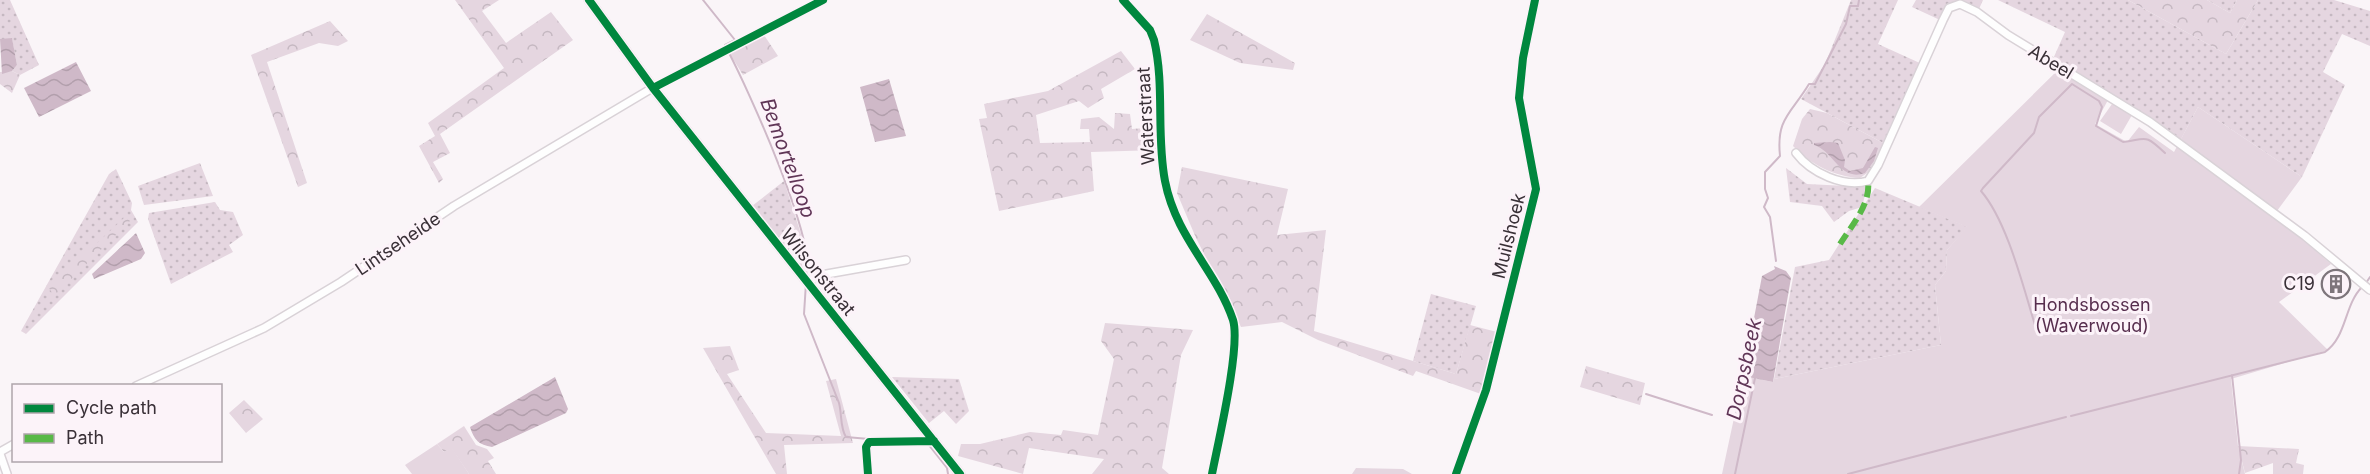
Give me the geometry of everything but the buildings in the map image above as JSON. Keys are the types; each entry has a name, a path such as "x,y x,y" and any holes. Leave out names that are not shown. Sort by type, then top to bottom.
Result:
{"street":[{"name":"Wilsonstraat","path":"589,0 653,88 960,474"},
{"path":"653,88 823,0"},
{"name":"Waterstraat","path":"1123,0 1150,30 1157,51 1162,160 1167,191 1179,226 1224,300 1235,330 1212,474"},
{"name":"Muilshoek","path":"1456,474 1486,390 1536,189 1519,98 1523,58 1535,0"},
{"name":"Abeel","path":"1796,153 1827,176 1854,183 1868,182 1949,8 1960,4 1977,12 2008,36 2150,122 2305,236 2370,290"},
{"name":"Lintseheide","path":"141,384 237,342 292,312 454,206 653,88"},
{"name":"Wilsonstraat","path":"807,282 821,275 906,260"},
{"path":"868,474 866,447 869,442 934,441"},
{"path":"0,453 7,474"}],"green space":[{"path":"0,0 10,0 39,65 20,75 12,71 17,65 12,39 0,39"},
{"path":"455,0 499,0 482,11 506,43 551,12 573,40 440,134 450,153 433,162 443,179 439,183 419,146 435,136 428,123 504,68"},
{"path":"1851,0 1898,0 1878,44 1922,64 1885,144 1801,99 1825,64"},
{"path":"1916,0 1983,0 1979,9 1955,1 1946,6 1940,20 1912,7"},
{"path":"1998,0 2128,0 2226,54 2258,0 2334,0 2370,11 2370,46 2342,34 2323,72 2345,85 2302,177 2198,107 2180,141 2135,109 2053,59 2065,32"},
{"path":"2128,0 2207,0 2230,13 2237,0 2258,0 2226,54"},
{"path":"2207,0 2237,0 2230,13"},
{"path":"1207,14 1295,63 1293,70 1240,63 1190,40"},
{"path":"330,21 348,41 338,46 319,43 267,62 307,183 298,187 251,55"},
{"path":"764,35 778,56 743,75 728,51"},
{"path":"1121,51 1135,69 1101,89 1104,98 1088,108 1079,101 1036,115 1040,143 1090,142 1089,129 1080,129 1081,119 1099,117 1114,129 1115,113 1130,114 1132,129 1156,127 1158,150 1091,152 1094,191 999,211 979,119 987,118 984,104 1048,91"},
{"name":"Hondsbossen (Waverwoud)","path":"2060,68 2108,100 2095,124 2127,142 2139,127 2174,152 2198,107 2302,177 2274,215 2331,264 2279,302 2328,350 2231,379 2238,446 2245,474 1722,474 1743,376 1773,382 1774,379 1941,345 1935,285 1946,271 1947,250 1967,227 1919,207"},
{"path":"12,71 20,75 12,93 0,84 0,72"},
{"path":"2112,104 2132,115 2121,134 2100,121"},
{"path":"1810,109 1827,113 1885,144 1870,171 1860,178 1841,175 1815,164 1793,146 1802,119"},
{"path":"200,163 213,196 144,205 138,186"},
{"path":"1182,167 1288,189 1277,235 1326,230 1314,331 1456,374 1470,325 1497,332 1481,394 1416,371 1413,376 1318,340 1282,322 1241,327 1196,238 1177,193"},
{"path":"1786,168 1807,184 1867,187 1862,207 1849,211 1834,222 1822,206 1790,202"},
{"path":"116,169 132,203 131,210 138,222 26,334 21,331 109,174"},
{"path":"784,181 809,259 808,277 752,206"},
{"path":"1875,188 1968,227 1947,250 1946,271 1935,285 1941,345 1774,379 1795,267 1829,260"},
{"path":"215,202 220,210 233,212 243,235 229,245 233,252 171,284 148,219 149,213"},
{"path":"126,216 130,221 54,296 49,288"},
{"path":"1431,294 1476,306 1456,374 1413,361"},
{"path":"1105,323 1193,330 1181,355 1162,468 1169,474 1092,474 1104,459 1029,448 1023,474 958,456 961,444 980,444 1030,432 1061,435 1063,430 1098,435 1114,359 1101,341"},
{"path":"730,346 739,370 727,374 766,433 841,436 826,381 836,379 853,443 784,445 787,474 776,474 703,348"},
{"path":"1586,366 1645,383 1640,405 1580,387"},
{"path":"892,377 959,379 969,411 956,424 944,411 929,423"},
{"path":"244,400 263,419 246,433 229,413"},
{"path":"464,426 476,445 487,449 494,458 488,461 496,474 469,474 452,449 444,452 437,444"},
{"path":"437,444 444,452 452,448 469,474 412,474 405,465"},
{"path":"2238,446 2299,449 2296,463 2304,465 2303,474 2273,474 2273,463 2245,473"},
{"path":"1356,468 1403,469 1412,474 1352,474"}],"water":[{"path":"12,38 17,65 12,71 2,74 0,39"},
{"path":"76,62 91,91 39,117 24,88"},
{"path":"889,79 906,136 875,142 860,87"},
{"path":"1814,143 1838,143 1845,160 1844,167 1850,171 1863,168 1875,147 1878,148 1874,161 1865,173 1856,175 1843,170 1827,153 1814,145"},
{"path":"136,233 145,253 141,259 94,279 92,274"},
{"path":"1774,266 1786,271 1791,278 1773,382 1743,376 1762,276 1775,269"},
{"path":"555,377 568,409 566,413 492,447 475,439 470,427"}],"waterway":[{"name":"Bemortelloop","path":"703,0 735,40 725,45"},
{"name":"Dorpsbeek","path":"1776,261 1770,217 1764,207 1768,198 1765,189 1765,172 1780,156 1780,133 1786,117 1809,84 1815,84 1846,24 1850,6 1858,6 1859,0"},
{"name":"Bemortelloop","path":"728,51 750,97 792,200 802,232 807,259 807,278"},
{"path":"2035,325 2006,236 1999,219 1981,191 1983,188 2034,133 2039,117 2072,84 2099,101 2102,107 2096,126 2123,142 2149,140 2165,153"},
{"path":"2366,283 2370,277"},
{"name":"Bemortelloop","path":"806,283 804,314 839,403 844,433 846,437 869,439"},
{"path":"2071,416 2325,352 2338,338 2356,294 2362,287"},
{"path":"2232,375 2241,460 2239,474"},
{"name":"Dorpsbeek","path":"1735,474 1755,378"},
{"path":"1646,394 1712,415"},
{"path":"1848,474 2066,417"},
{"name":"Bemortelloop","path":"928,444 947,468 948,474"}],"marked path":[{"path":"1840,244 1864,206 1868,181"}],"cycle path":[{"path":"589,0 653,88 960,474"},
{"path":"653,88 823,0"},
{"path":"1123,0 1150,30 1154,40 1159,75 1162,164 1170,201 1187,237 1217,285 1233,320 1234,351 1212,474"},
{"path":"1456,474 1486,390 1536,189 1519,98 1523,58 1535,0"},
{"path":"868,474 866,447 869,442 934,441"}],"place":[{"name":"C19","path":"2336,284"}]}
